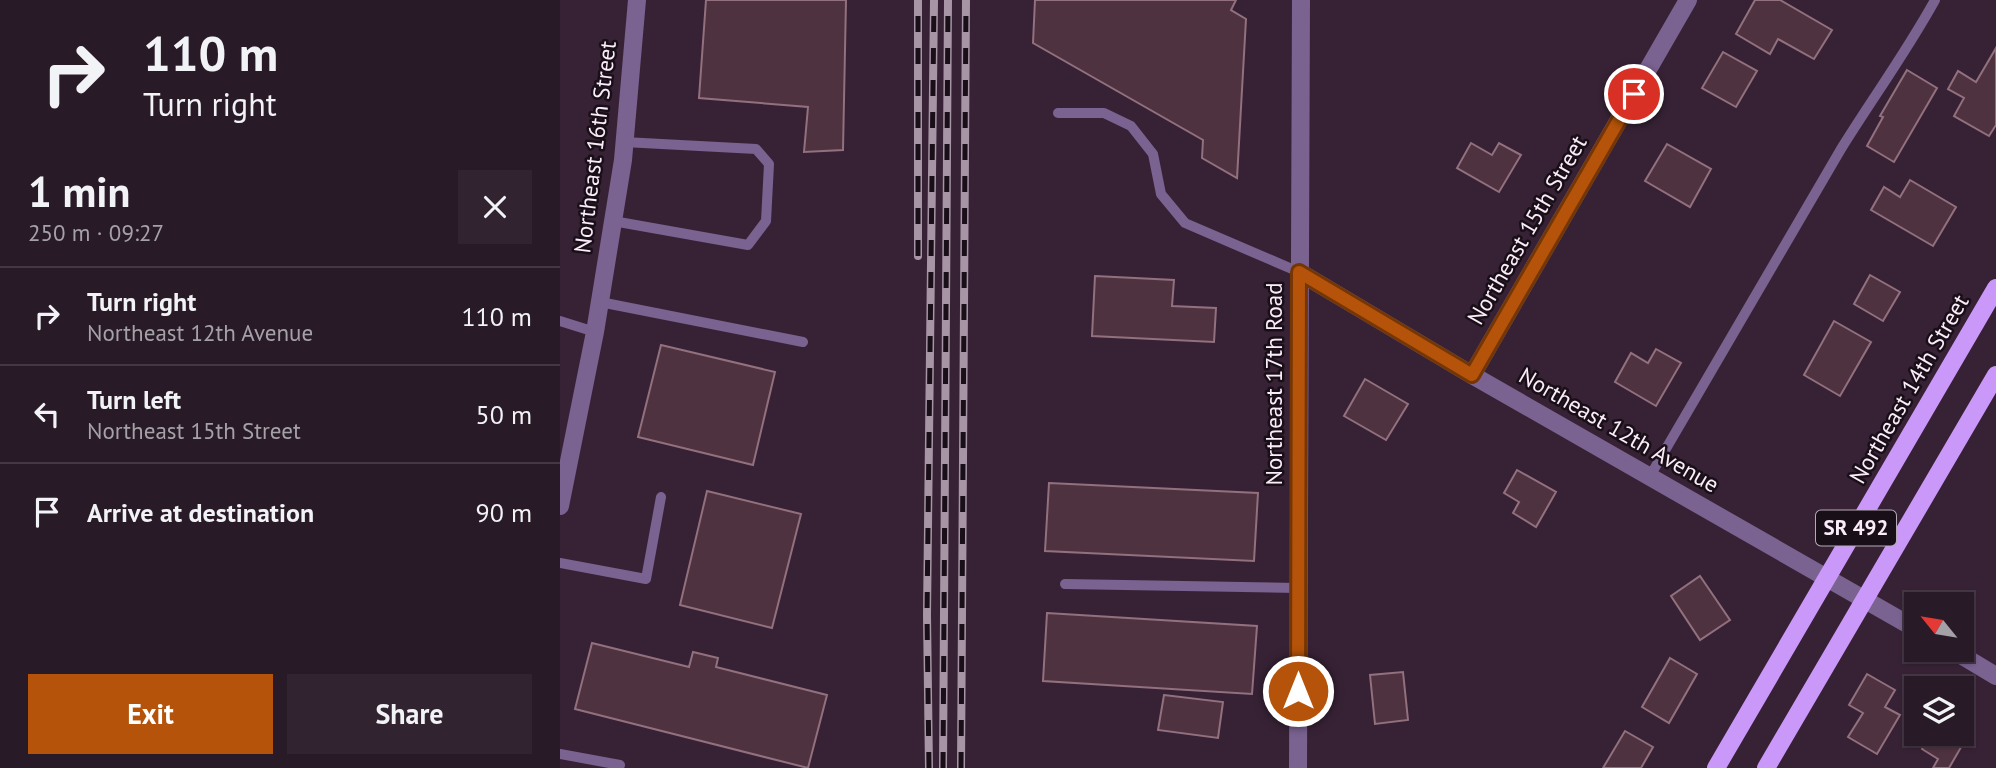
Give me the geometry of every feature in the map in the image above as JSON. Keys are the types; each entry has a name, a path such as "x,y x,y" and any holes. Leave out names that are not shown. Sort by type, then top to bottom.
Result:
{"main road":[{"name":"Northeast 14th Street","path":"1716,768 1996,288"},
{"name":"SR 492","path":"1766,768 1996,375"}],"street":[{"name":"Northeast 16th Street","path":"560,506 595,331 613,221 624,142 637,0"},
{"name":"Northeast 17th Road","path":"1298,768 1301,0"},
{"name":"Northeast 15th Street","path":"1472,375 1688,0"},
{"name":"Northeast 12th Avenue","path":"1299,272 1472,375 1904,622"},
{"path":"1973,662 1996,676"}],"lane":[{"path":"1650,476 1842,149 1935,0"},
{"path":"1058,113 1104,113 1130,126 1153,154 1161,194 1185,223 1299,272"},
{"path":"613,221 748,245 766,221 769,164 756,149 624,142"},
{"path":"600,302 803,342"},
{"path":"560,321 595,331"},
{"path":"560,563 646,579 661,497"},
{"path":"1065,584 1298,588"},
{"path":"560,754 620,765"}],"building":[{"path":"706,0 846,0 843,150 804,152 808,107 699,98"},
{"path":"1035,0 1236,0 1231,10 1246,19 1237,178 1202,158 1203,140 1033,43"},
{"path":"1755,0 1780,0 1832,30 1814,59 1778,39 1770,54 1736,34"},
{"path":"1996,48 1996,125 1989,136 1954,116 1964,98 1948,89 1958,71 1976,82"},
{"path":"1723,52 1757,71 1736,107 1702,88"},
{"path":"1907,70 1937,88 1894,162 1867,146 1883,117 1880,116"},
{"path":"1471,143 1492,155 1499,143 1521,155 1499,192 1457,168"},
{"path":"1667,144 1711,169 1690,207 1645,181"},
{"path":"1910,180 1956,207 1933,246 1871,210 1884,187 1900,197"},
{"path":"1870,275 1900,292 1883,321 1854,304"},
{"path":"1095,276 1174,280 1172,306 1216,308 1214,342 1092,336"},
{"path":"1834,321 1871,342 1840,396 1804,375"},
{"path":"661,345 775,372 753,465 638,437"},
{"path":"1656,349 1681,363 1656,406 1615,382 1631,353 1648,363"},
{"path":"1365,379 1408,404 1386,440 1344,416"},
{"path":"1517,470 1556,492 1536,527 1513,513 1519,502 1504,493"},
{"path":"1049,483 1258,493 1254,561 1045,551"},
{"path":"707,491 801,514 772,628 680,605"},
{"path":"1700,576 1730,620 1700,640 1671,596"},
{"path":"1047,613 1257,626 1252,694 1043,681"},
{"path":"592,643 689,667 693,652 718,658 716,667 827,695 808,768 575,709"},
{"path":"1670,658 1697,674 1669,723 1642,707"},
{"path":"1403,672 1408,720 1375,724 1370,675"},
{"path":"1867,674 1895,690 1885,707 1900,715 1877,754 1848,737 1863,713 1849,705"},
{"path":"1164,695 1223,702 1218,738 1158,730"},
{"path":"1625,731 1653,747 1641,768 1603,768"},
{"path":"1924,746 1962,746 1949,768 1933,768 1938,759 1922,749"}],"railway":[{"path":"918,0 918,256"},
{"path":"929,768 927,615 934,0"},
{"path":"943,768 948,0"},
{"path":"961,768 966,0"}],"route":[{"path":"1298,691 1299,272 1472,375 1634,94"}]}
